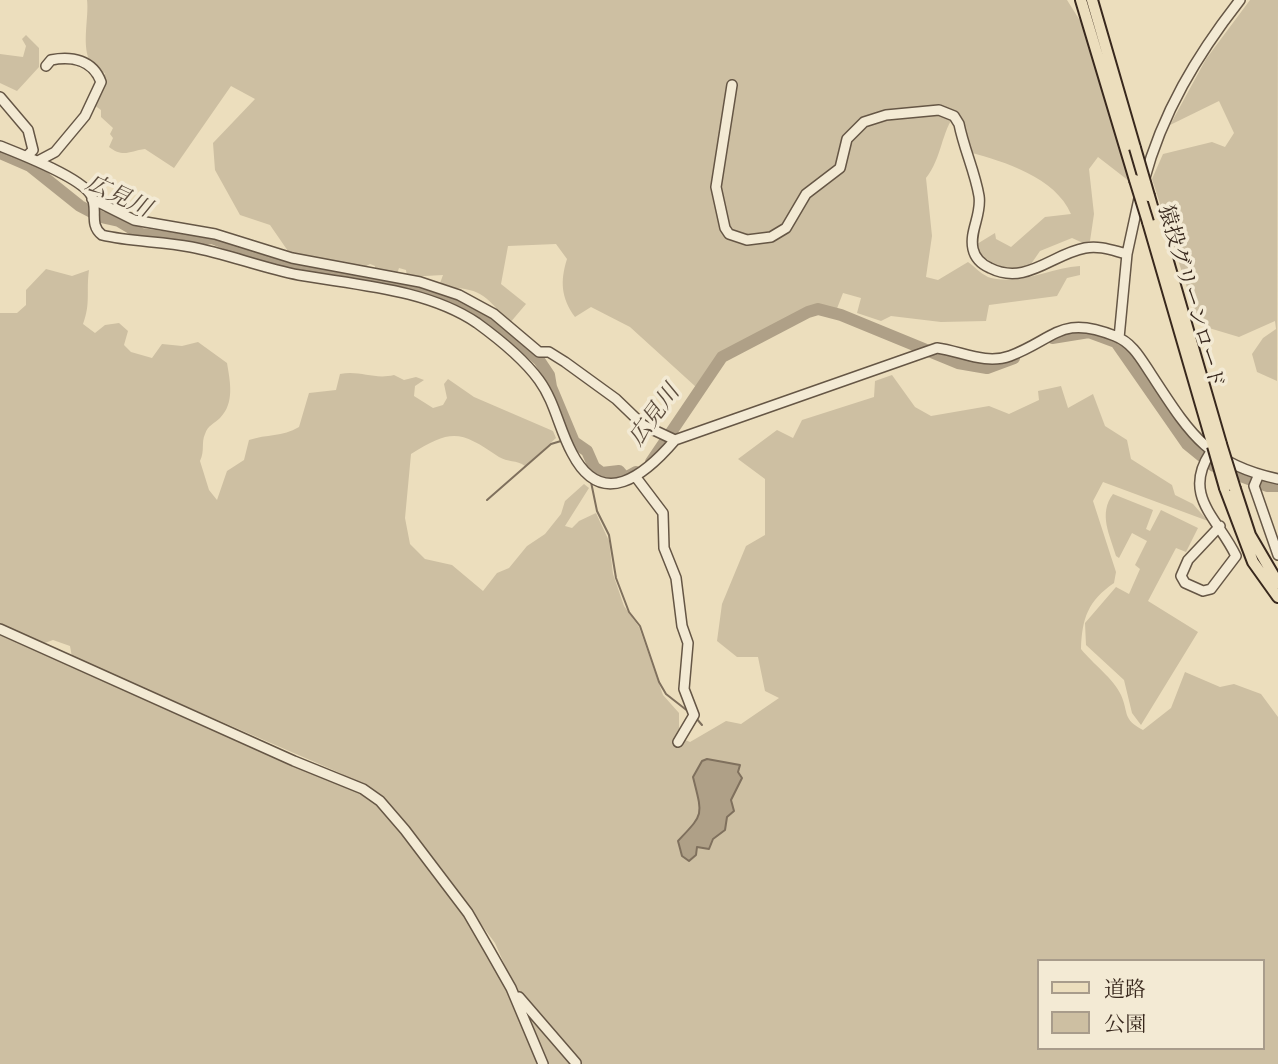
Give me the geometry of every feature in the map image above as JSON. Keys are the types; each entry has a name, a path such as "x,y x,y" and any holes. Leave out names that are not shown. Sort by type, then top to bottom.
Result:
{"main road":[{"name":"猿投グリーンロード","path":"1081,0 1213,450 1250,536 1278,583"},
{"name":"猿投グリーンロード","path":"1092,0 1149,196 1213,450"},
{"name":"猿投グリーンロード","path":"1230,488 1242,541 1253,562 1278,597"}],"street":[{"path":"1119,338 1127,254 1137,204 1160,128 1186,78 1240,0"},
{"path":"38,161 55,152 85,116 101,82 84,61 78,59 51,60 46,66"},
{"path":"732,85 716,187 724,228 737,238 760,240 786,228 806,194 840,168 847,139 864,122 886,115 939,110 954,116 959,124 979,197 980,211 973,233 974,252 986,266 1015,274 1032,271 1085,248 1101,247 1127,254"},
{"path":"0,97 28,131 33,150 27,155"},
{"path":"0,146 38,161 83,187 93,201 117,213 152,224 215,234 322,266 436,287 476,303 538,353"},
{"path":"93,201 96,230 106,236 190,247 294,274 425,301 477,323 527,363 540,380 573,455 586,471 611,485 635,476 659,458 670,438 937,348 968,358 991,359 1010,356 1055,332 1076,327 1119,338 1133,346 1183,422 1213,450 1259,474 1278,479"},
{"path":"527,363 538,353 549,352 616,399 643,425 670,438"},
{"path":"1213,450 1201,468 1197,487 1201,499 1220,526 1236,556 1211,589 1203,591 1185,583 1181,576 1188,560 1220,526"},
{"path":"1259,474 1254,484 1274,531 1278,555"},
{"path":"635,476 663,513 664,548 676,578 682,626 688,643 684,688 693,716 678,742"},
{"path":"0,629 363,789 380,801 468,914 511,988 543,1064"},
{"path":"511,988 576,1063"}],"green space":[{"path":"87,0 1067,0 1084,27 1129,181 1098,157 1089,169 1094,214 1090,241 1083,243 1072,238 1040,251 1029,267 1015,269 997,265 980,254 977,244 995,233 996,239 1011,247 1045,217 1071,214 1064,201 1053,190 1028,173 969,152 962,119 956,113 926,178 932,236 926,277 938,280 968,262 988,277 1002,280 1080,266 1080,275 1067,278 1057,296 989,305 986,321 941,322 891,316 881,321 857,313 861,298 843,293 836,311 819,306 808,310 722,354 696,387 630,327 591,307 575,317 563,289 567,259 556,244 508,246 501,284 526,304 509,324 480,294 455,288 454,292 439,286 443,275 407,277 406,270 399,268 396,277 375,273 375,266 370,264 363,268 329,261 317,274 299,267 270,225 240,215 215,170 213,143 255,99 231,86 174,168 145,149 127,153 109,147 113,128 101,117 101,110 94,105 105,73 90,61 87,52"},
{"path":"1250,0 1278,0 1277,381 1257,372 1252,354 1263,338 1276,329 1275,321 1239,337 1199,325 1152,179 1163,154 1212,142 1225,147 1234,133 1219,101 1170,125 1206,59"},
{"path":"26,35 39,48 39,67 17,91 0,83 0,54 23,57 26,46 22,39"},
{"path":"46,269 72,276 89,270 88,303 83,324 95,333 105,325 119,323 128,331 124,345 131,352 152,358 162,344 182,346 198,342 227,363 230,399 225,412 206,431 200,461 209,490 217,500 227,471 244,460 249,440 299,427 309,393 336,390 340,374 394,375 404,380 416,377 424,380 415,386 414,396 433,408 443,405 447,398 444,384 448,379 474,397 553,431 556,438 525,466 502,459 475,442 456,436 437,440 411,454 405,518 410,544 425,559 452,565 483,591 497,573 509,568 527,546 545,534 561,514 565,501 584,484 589,488 565,526 572,528 579,521 596,513 609,541 613,574 624,606 639,627 663,695 679,713 679,731 683,739 690,742 726,721 741,724 779,698 765,691 758,657 737,657 717,641 722,604 746,546 765,535 765,479 738,459 777,430 793,438 802,420 874,397 875,381 892,375 915,407 931,416 989,406 1009,414 1039,400 1038,391 1061,386 1068,408 1093,394 1105,426 1127,440 1131,459 1172,485 1175,495 1193,504 1208,521 1103,482 1093,501 1116,572 1114,583 1098,597 1088,611 1081,649 1113,683 1121,695 1129,719 1143,730 1171,708 1185,672 1220,687 1234,684 1261,694 1278,717 1278,1064 548,1064 495,943 410,829 381,798 340,773 72,657 70,646 53,640 42,644 0,626 0,313 17,313 26,305 26,290"},
{"path":"1113,494 1153,510 1146,529 1150,531 1161,510 1198,528 1186,552 1176,548 1148,601 1198,632 1141,725 1132,713 1124,680 1086,645 1085,623 1116,587 1129,594 1140,569 1135,565 1147,541 1132,533 1119,558 1116,556 1106,517 1106,509"},
{"path":"0,633 362,793 405,830 467,916 514,1004 540,1064 0,1064"}],"shaded area":[{"path":"707,759 740,765 738,772 742,778 731,800 734,811 727,817 725,830 713,839 709,849 697,847 696,855 689,861 682,856 678,841 699,814 699,800 693,777 702,761"}],"waterway":[{"name":"広見川","path":"0,153 30,166 80,206 101,217 119,221 141,234 191,241 212,238 282,266 300,263 336,274 355,274 453,298 483,321 504,329 539,360 549,375 551,387 574,442 587,451 594,467 602,473 619,471 625,478 636,472"},
{"name":"広見川","path":"651,462 722,357 818,309 841,315 958,363 987,368 1014,358"},
{"name":"広見川","path":"1052,338 1089,332 1116,342 1187,444 1214,466 1267,486 1278,486"},
{"path":"487,500 551,444 561,441"},
{"path":"591,482 597,511 609,535 616,578 629,612 640,626 659,682 666,694 689,712"},
{"path":"696,718 702,725"}]}
